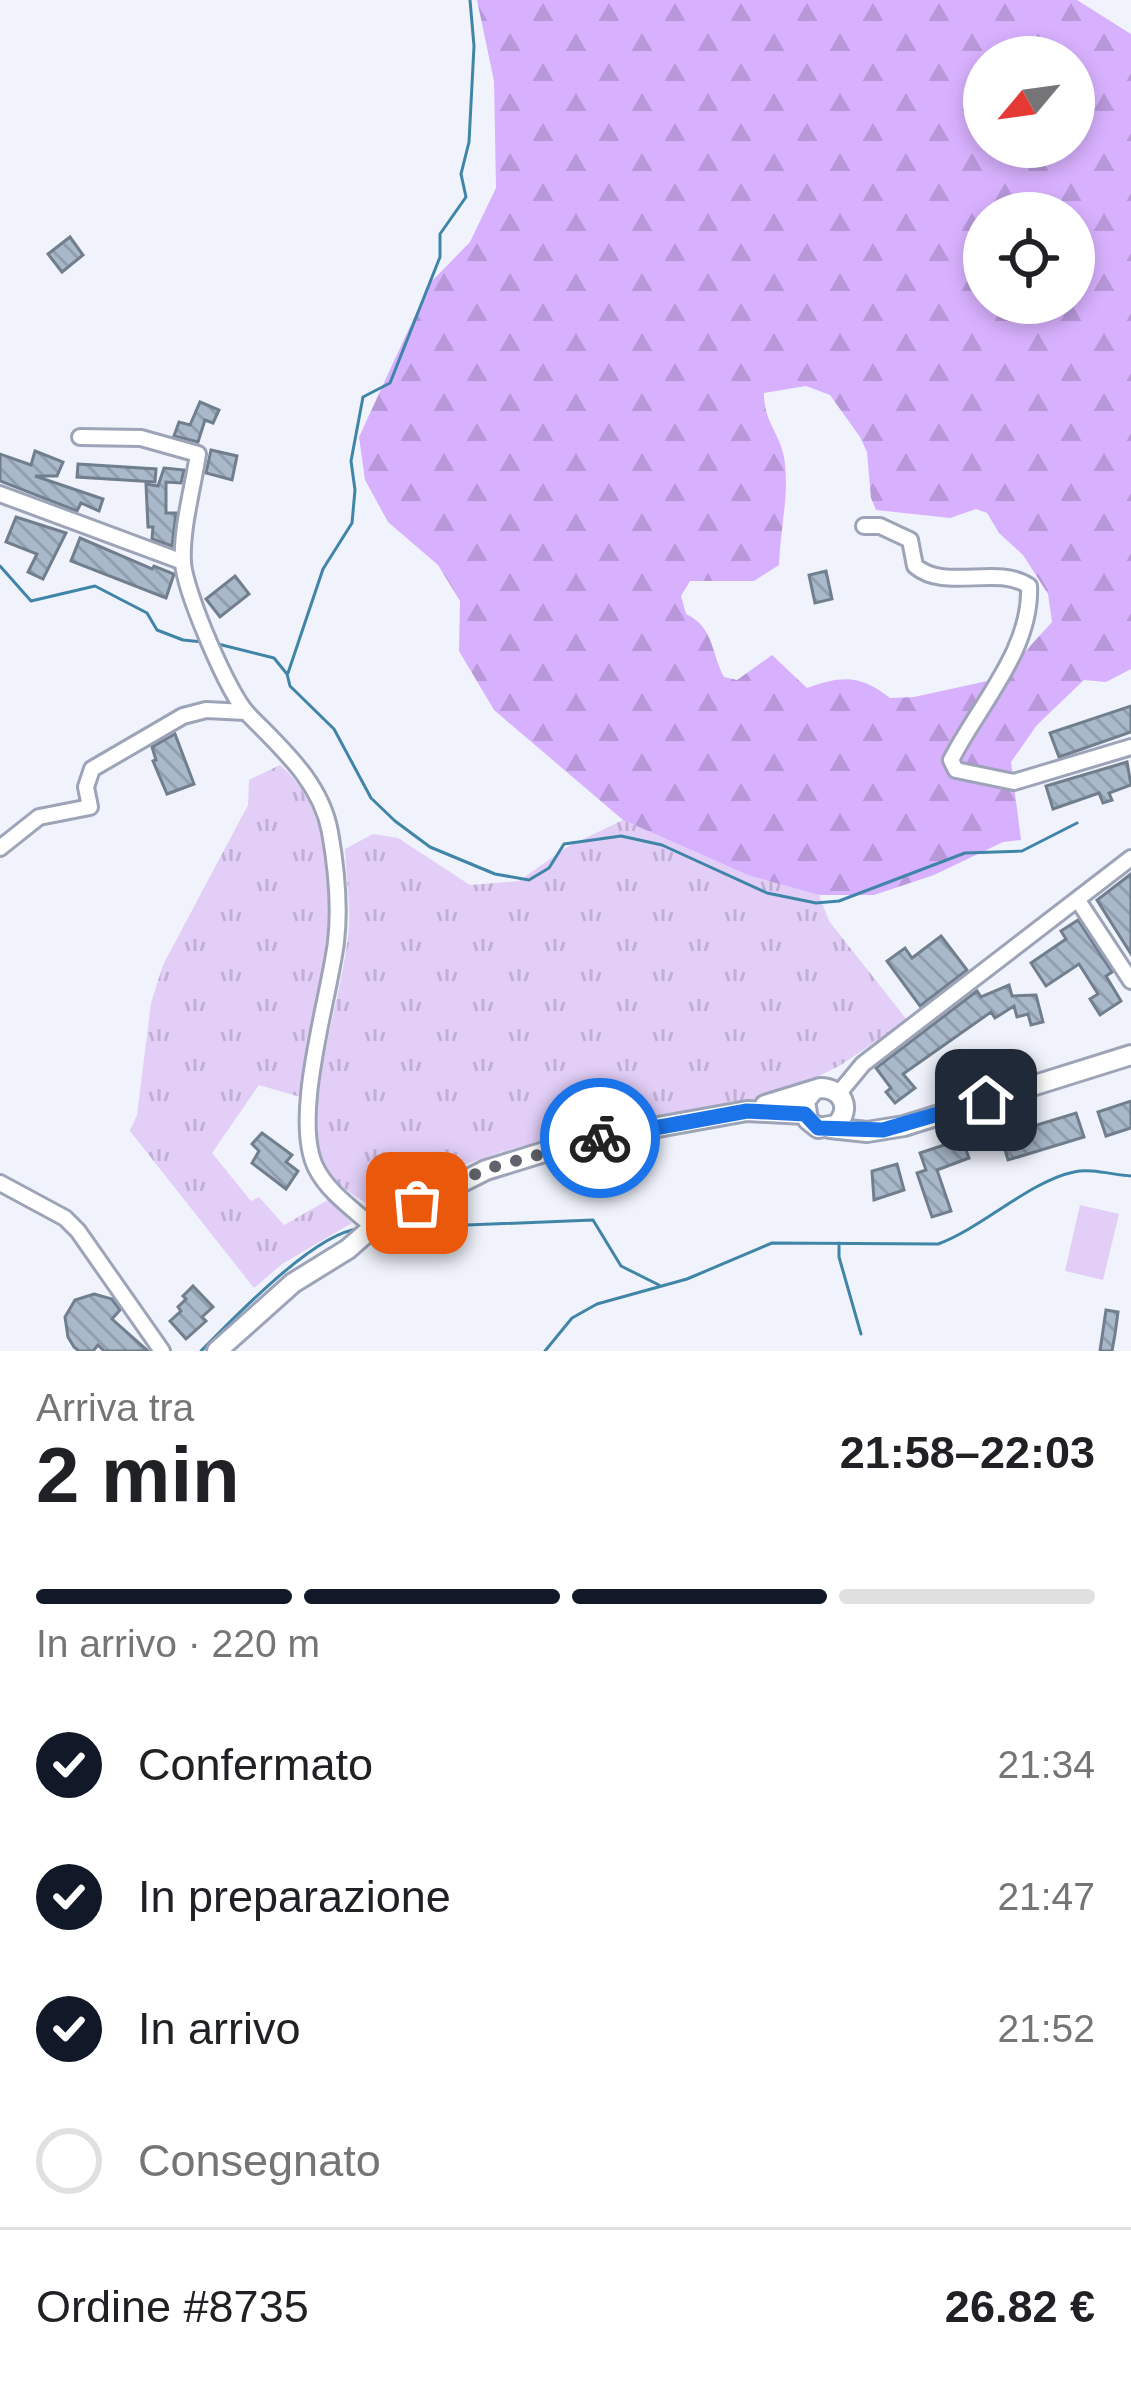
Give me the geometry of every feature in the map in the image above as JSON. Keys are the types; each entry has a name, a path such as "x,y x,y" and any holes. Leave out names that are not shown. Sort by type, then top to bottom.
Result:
{"street":[{"path":"80,437 141,438 198,454 183,562 193,601 228,685 245,712 303,773 330,834 336,936 310,1090 310,1145 315,1166 328,1186 368,1232"},
{"path":"0,494 183,562"},
{"path":"864,526 880,526 910,540 915,566 931,576 1014,576 1029,586 1030,603 1021,634 951,760 956,770 1014,782 1131,747"},
{"path":"0,848 39,817 90,807 86,787 92,770 183,716 206,710 245,712"},
{"path":"830,1128 841,1121 842,1101 862,1064 1131,859"},
{"path":"1079,902 1131,981"},
{"path":"750,1111 805,1114 818,1128 904,1126 1131,1055"},
{"path":"217,1351 292,1283 417,1203 486,1169 580,1141 750,1111 827,1088 862,1130"},
{"path":"805,1114 806,1101 814,1090"},
{"path":"0,1183 78,1231 162,1351"}],"green space":[{"path":"477,0 1077,0 1131,34 1131,669 1106,682 1084,680 1037,725 1011,762 1021,840 1003,842 934,875 874,895 819,895 750,876 623,820 494,710 459,651 460,601 438,565 388,522 365,480 359,437 430,283 470,242 496,188 494,81","holes":["806,386 830,395 860,437 867,452 876,510 950,518 976,509 987,513 999,533 1023,555 1048,594 1052,622 1001,678 890,698 850,679 807,688 772,655 737,680 724,677 707,633 686,614 681,596 690,581 754,581 779,565 786,471 764,393"]},
{"path":"280,765 306,796 321,834 328,877 329,923 317,1016 300,1097 259,1085 212,1153 251,1201 259,1197 284,1225 328,1200 352,1223 282,1264 254,1288 130,1131 137,1115 151,1003 163,965 248,805 249,780"},
{"path":"623,820 750,876 819,895 829,921 907,1020 841,1065 785,1093 582,1131 501,1152 372,1207 332,1177 318,1139 321,1080 349,924 345,849 373,834 398,838 470,885 519,881 567,847"},
{"path":"1080,1205 1119,1214 1103,1280 1065,1271"}],"building":[{"path":"70,237 83,255 62,272 48,254"},
{"path":"200,402 219,410 213,423 205,420 198,442 174,436 179,422 190,425"},
{"path":"211,450 237,456 232,480 206,473"},
{"path":"35,451 63,462 57,476 35,476 103,499 99,511 81,503 77,511 0,481 0,454 31,465"},
{"path":"78,464 156,469 155,482 77,477"},
{"path":"164,468 184,470 181,483 166,482 166,513 176,513 172,546 152,539 153,527 148,527 146,484 158,486"},
{"path":"16,517 66,533 43,579 28,572 37,554 6,542"},
{"path":"80,538 174,574 166,598 71,561"},
{"path":"826,571 832,599 815,603 809,575"},
{"path":"235,576 249,594 220,617 206,599"},
{"path":"1131,706 1131,732 1059,757 1050,733"},
{"path":"175,734 194,784 167,794 152,747"},
{"path":"1127,762 1131,785 1109,793 1112,800 1103,803 1099,793 1053,809 1046,786"},
{"path":"1131,874 1131,954 1097,900"},
{"path":"1078,920 1112,972 1106,976 1121,1001 1100,1015 1090,999 1098,994 1079,964 1046,986 1031,963 1066,939 1061,931"},
{"path":"941,936 967,970 920,1006 887,961 905,948 912,958"},
{"path":"1009,985 1012,996 1036,995 1043,1022 1031,1025 1028,1014 1017,1017 1014,1006 995,1018 991,1012 903,1074 915,1088 895,1103 886,1092 891,1088 876,1068 977,991 981,997"},
{"path":"1131,1101 1131,1128 1106,1136 1098,1112"},
{"path":"1076,1113 1084,1137 1008,1160 1001,1136"},
{"path":"262,1133 292,1155 286,1162 298,1171 286,1189 252,1163 259,1151 252,1144"},
{"path":"962,1139 969,1158 937,1170 951,1211 932,1217 917,1173 926,1170 920,1153"},
{"path":"897,1164 904,1190 874,1200 872,1171"},
{"path":"193,1286 213,1307 202,1317 206,1321 186,1339 170,1321 181,1311 183,1296"},
{"path":"94,1294 112,1299 120,1310 112,1319 148,1351 104,1351 98,1345 93,1351 79,1351 74,1347 65,1317 75,1300"},
{"path":"1106,1310 1118,1312 1115,1334 1112,1351 1100,1351"}],"waterway":[{"path":"288,673 323,569 352,523 351,461 363,397 390,383 440,257 440,234 466,197 461,174 469,142 474,46 470,0"},
{"path":"0,566 31,601 95,586 147,613 157,630 203,642"},
{"path":"218,644 274,658 290,686 334,729 371,798 430,847 495,874 529,880 549,868 564,844 621,836 662,845 767,893 816,903 839,901 965,853 1022,851 1077,823"},
{"path":"545,1351 572,1318 597,1304 687,1279 772,1243 938,1244 1057,1177 1087,1171 1131,1176"},
{"path":"393,1228 593,1220 621,1266 659,1285"},
{"path":"201,1351 298,1260 341,1234 359,1229"},
{"path":"839,1243 861,1334"}],"way so far":[{"path":"417,1203 486,1169 600,1138"}],"route":[{"path":"600,1138 750,1111 805,1114 818,1128 867,1132 904,1126 986,1100"}]}
